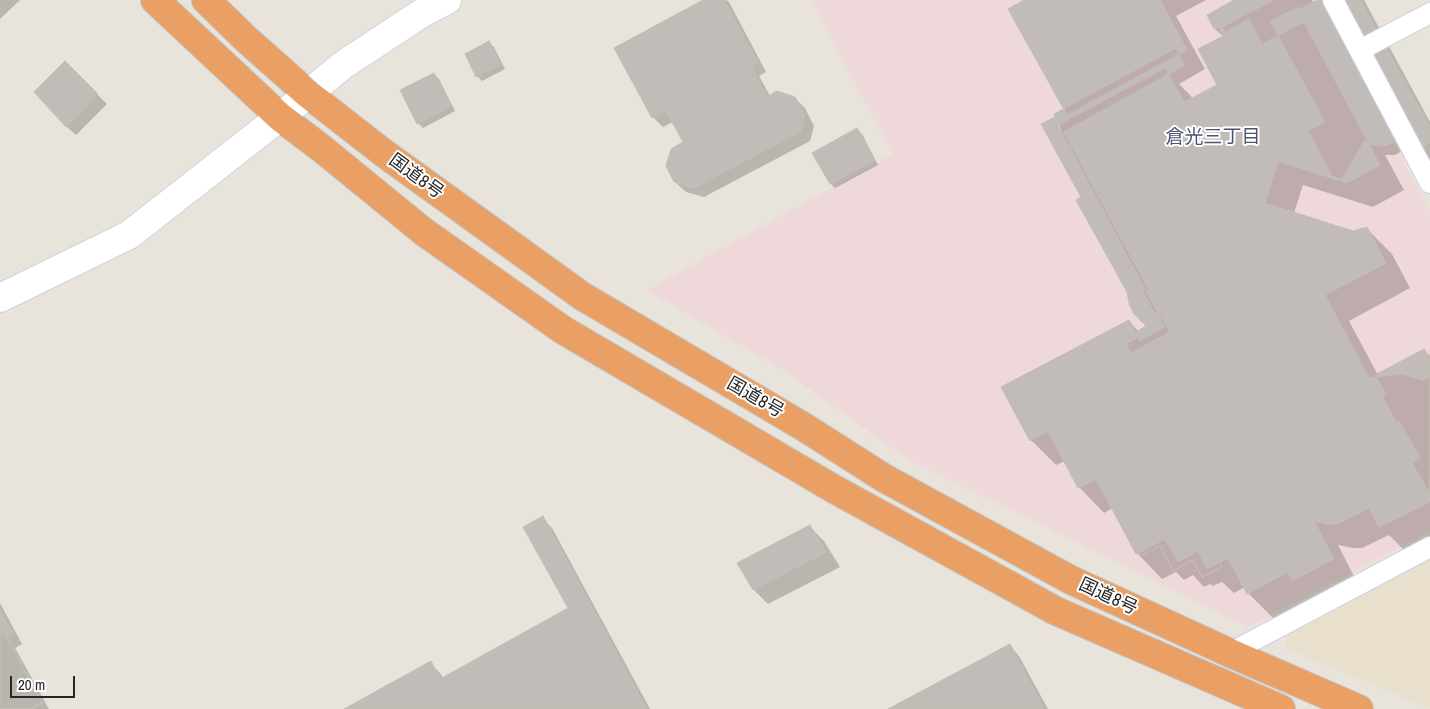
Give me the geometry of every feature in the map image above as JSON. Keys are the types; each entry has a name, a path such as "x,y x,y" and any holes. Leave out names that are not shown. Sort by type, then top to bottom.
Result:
{"highway":[{"name":"国道8号","path":"155,0 280,117 424,232 564,330 834,489 1056,611 1281,709"},
{"name":"国道8号","path":"206,0 246,39 308,94 392,160 582,296 804,427 884,478 1071,580 1230,653 1359,709"}],"street":[{"path":"0,298 129,235 280,117 343,65 422,13 447,0"},
{"path":"1333,0 1430,183"},
{"path":"1360,50 1430,14"},
{"path":"1230,653 1430,547"}],"shaded area":[{"path":"811,0 1317,0 1430,211 1430,532 1248,627 909,460 783,370 647,290 893,154"},
{"path":"1430,559 1430,708 1285,648 1287,633"}],"building":[{"path":"703,0 724,0 758,62 751,66 767,97 777,91 795,97 805,115 801,131 694,188 674,182 666,166 671,149 683,142 666,111 652,118 614,48"},
{"path":"1024,0 1160,0 1187,50 1067,115 1008,9"},
{"path":"1234,0 1274,0 1222,27 1225,32 1249,19 1262,44 1304,22 1380,165 1347,183 1278,161 1265,203 1353,231 1367,227 1386,263 1325,295 1369,378 1402,374 1423,380 1430,377 1430,502 1379,527 1369,508 1337,524 1314,521 1334,559 1292,581 1288,572 1247,594 1228,558 1207,569 1198,551 1178,562 1165,539 1136,554 1096,479 1078,488 1048,431 1030,441 1001,387 1129,320 1140,341 1165,327 1058,125 1165,68 1184,102 1217,85 1198,49 1223,36 1219,27 1214,29 1207,15"},
{"path":"1317,0 1360,0 1430,128 1430,143 1404,157 1395,140 1388,145 1380,146 1370,144 1365,140 1342,179 1332,176 1308,131 1325,122 1270,21 1298,7 1300,10"},
{"path":"489,41 501,65 476,77 465,54"},
{"path":"1176,48 1185,65 1064,132 1148,289 1143,292 1155,314 1159,312 1170,332 1131,353 1126,344 1139,337 1136,332 1146,326 1134,314 1127,292 1076,200 1081,197 1041,124 1055,117 1054,114"},
{"path":"65,61 98,94 66,127 34,92"},
{"path":"434,73 452,106 417,124 400,90"},
{"path":"857,128 875,160 830,184 812,153"},
{"path":"1424,349 1428,356 1430,355 1430,494 1412,463 1420,458 1382,396 1386,394 1375,375"},
{"path":"1181,482 1184,489 1182,490 1222,567 1202,577 1193,560 1173,571 1160,546 1141,556 1119,515"},
{"path":"1181,482 1184,489 1182,490 1222,567 1202,577 1193,560 1173,571 1160,546 1141,556 1119,515"},
{"path":"543,516 647,709 344,709 431,661 440,679 568,608 523,527"},
{"path":"810,525 826,552 753,590 737,563"},
{"path":"0,610 13,634 7,638 42,702 29,709 0,709"},
{"path":"0,626 43,703 31,709 0,709"},
{"path":"1010,644 1044,709 888,709"}],"district":[{"name":"倉光三丁目","path":"1213,138"}]}
